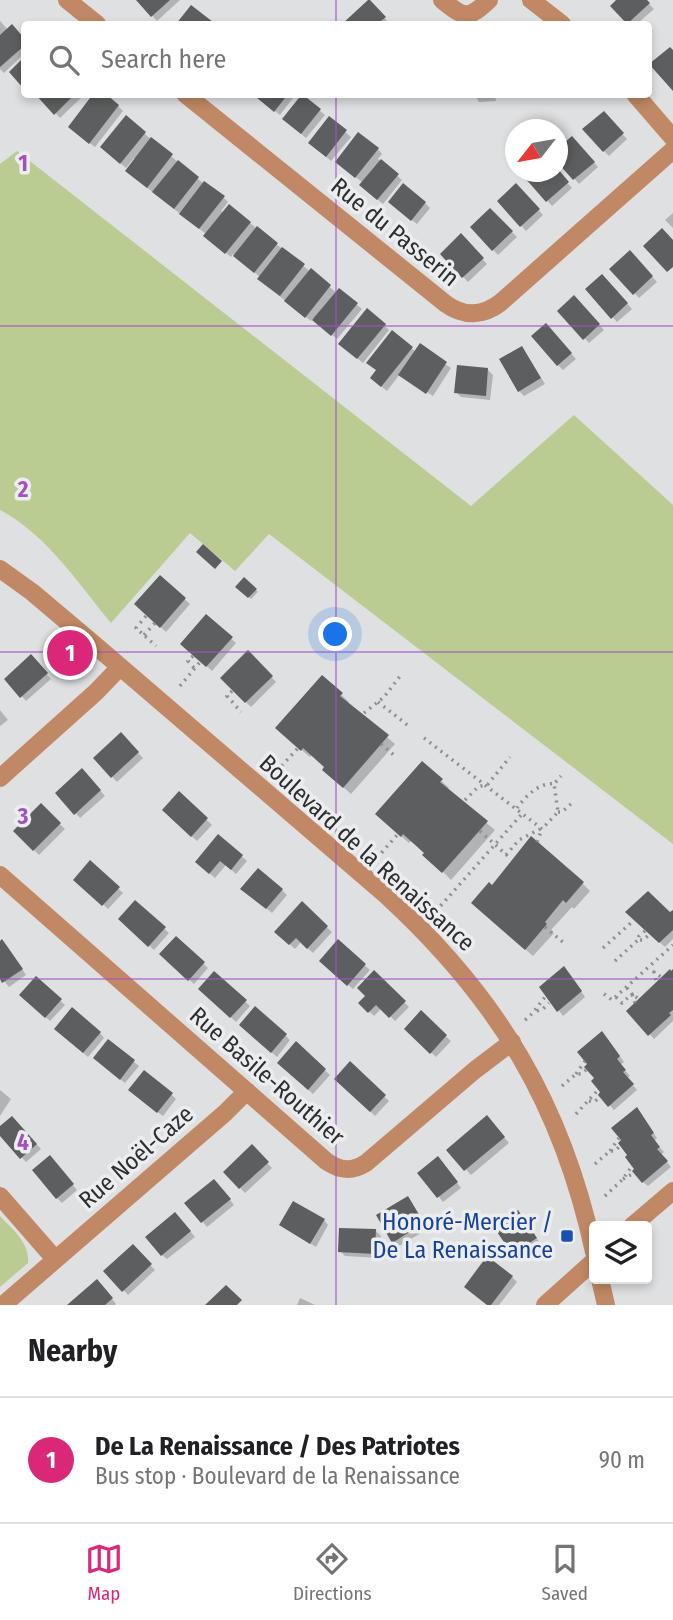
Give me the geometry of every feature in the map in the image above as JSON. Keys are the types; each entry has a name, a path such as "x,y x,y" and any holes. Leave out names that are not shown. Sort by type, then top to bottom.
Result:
{"street":[{"path":"66,0 93,21"},
{"path":"442,0 460,14 467,15 474,13 489,0"},
{"path":"531,0 558,21"},
{"name":"Rue du Passerin","path":"190,98 446,304 457,311 470,314 489,310 500,303 673,149"},
{"path":"638,98 673,138"},
{"name":"Boulevard de la Renaissance","path":"0,569 32,592 418,925 466,976 512,1042 538,1087 559,1132 579,1191 589,1232"},
{"path":"0,778 120,667"},
{"name":"Rue Basile-Routhier","path":"0,875 326,1161 341,1169 351,1170 366,1163 512,1042"},
{"name":"Rue Noël-Caze","path":"2,1305 247,1091"},
{"path":"638,1221 673,1191"},
{"path":"0,1196 55,1259"},
{"path":"545,1305 589,1265"},
{"path":"601,1284 606,1305"}],"path":[{"path":"146,616 136,628 156,646"},
{"path":"144,635 155,623"},
{"path":"193,656 187,662 194,668"},
{"path":"180,686 200,662"},
{"path":"364,713 378,702 401,675"},
{"path":"232,691 227,696 241,712"},
{"path":"378,702 410,727"},
{"path":"424,738 542,829"},
{"path":"381,744 396,757"},
{"path":"277,771 298,748"},
{"path":"465,800 478,787 485,785 510,757"},
{"path":"558,812 554,784 561,776"},
{"path":"516,809 527,796 543,785 554,784"},
{"path":"537,842 542,829 558,812 562,812 572,803"},
{"path":"436,911 523,814"},
{"path":"506,855 525,835 542,829"},
{"path":"480,831 511,859"},
{"path":"377,858 398,834"},
{"path":"603,948 633,921"},
{"path":"545,927 564,943"},
{"path":"639,940 639,936 645,931"},
{"path":"615,961 650,934"},
{"path":"604,994 612,1000 672,948"},
{"path":"649,967 659,979"},
{"path":"626,987 637,1001"},
{"path":"616,997 622,1003 632,994"},
{"path":"537,1011 547,996"},
{"path":"525,1020 550,1003"},
{"path":"562,1086 585,1062"},
{"path":"576,1074 586,1070"},
{"path":"576,1114 598,1090"},
{"path":"589,1101 594,1102 600,1097"},
{"path":"595,1164 610,1152 619,1138"},
{"path":"610,1152 620,1146"},
{"path":"605,1196 632,1166"},
{"path":"623,1179 634,1173"}],"green space":[{"path":"17,151 471,506 574,415 673,505 673,844 269,534 235,571 190,533 111,623 47,546 17,520 0,510 0,164"},
{"path":"0,1216 23,1243 28,1263 0,1287"}],"building":[{"path":"136,0 170,0 151,17"},
{"path":"368,0 386,17 381,21 345,21"},
{"path":"616,0 647,0 650,3 630,21 624,21 610,6"},
{"path":"191,5 212,21 178,21"},
{"path":"12,24 21,34 21,49 0,67 0,35"},
{"path":"670,47 673,50 673,91 652,67 652,62"},
{"path":"21,60 21,86 9,72"},
{"path":"39,98 71,98 54,115"},
{"path":"90,98 111,98 119,105 89,144 68,127"},
{"path":"257,98 285,98 274,112"},
{"path":"299,98 307,98 321,109 301,134 282,119"},
{"path":"604,111 624,133 603,152 582,129"},
{"path":"126,115 146,132 120,164 100,147"},
{"path":"329,116 347,130 326,157 308,143"},
{"path":"358,132 379,148 355,178 335,162"},
{"path":"572,136 595,162 573,180 568,174 568,139"},
{"path":"151,137 173,154 147,188 125,171"},
{"path":"381,159 399,174 377,200 359,185"},
{"path":"178,160 199,177 174,209 152,192"},
{"path":"204,181 225,196 199,229 179,214"},
{"path":"568,181 569,182 546,202 528,182"},
{"path":"403,183 426,202 411,221 388,202"},
{"path":"516,183 540,209 520,227 497,201"},
{"path":"229,204 251,222 225,254 203,236"},
{"path":"490,208 513,231 492,251 470,227"},
{"path":"257,226 278,243 254,273 233,256"},
{"path":"662,228 673,240 673,267 667,272 643,246"},
{"path":"461,233 484,258 462,278 440,254"},
{"path":"282,247 305,264 280,296 257,279"},
{"path":"630,250 653,276 633,295 609,269"},
{"path":"311,268 331,285 305,318 284,301"},
{"path":"602,274 628,303 611,319 585,289"},
{"path":"339,288 358,303 331,336 312,320"},
{"path":"574,295 600,324 583,340 557,311"},
{"path":"367,308 386,324 357,359 338,344"},
{"path":"546,323 572,353 557,366 531,336"},
{"path":"392,330 413,347 381,387 370,378 376,370 366,363"},
{"path":"420,343 447,362 426,394 398,375"},
{"path":"522,346 541,378 518,392 499,359"},
{"path":"457,365 488,368 486,396 454,393"},
{"path":"203,544 222,561 215,569 196,552"},
{"path":"160,575 186,598 160,628 134,604"},
{"path":"244,577 257,589 248,598 235,587"},
{"path":"206,614 233,637 206,667 180,644"},
{"path":"248,650 273,676 245,703 220,678"},
{"path":"31,654 48,673 20,698 4,679"},
{"path":"322,675 343,693 340,696 389,735 343,788 322,770 324,767 303,748 301,751 275,728"},
{"path":"121,732 139,752 111,778 93,758"},
{"path":"422,761 443,779 440,782 488,821 442,873 403,834 401,837 375,814"},
{"path":"82,768 101,790 74,815 55,793"},
{"path":"179,791 208,818 191,837 162,810"},
{"path":"41,803 61,823 33,851 13,831"},
{"path":"218,834 243,855 231,870 220,861 209,874 195,862"},
{"path":"531,836 584,882 566,903 563,900 525,950 471,903 489,882 492,885"},
{"path":"90,860 120,887 102,906 73,880"},
{"path":"258,868 283,889 266,909 240,889"},
{"path":"648,891 670,912 673,910 673,930 659,943 625,912"},
{"path":"135,900 166,927 148,947 118,919"},
{"path":"302,901 328,926 307,949 296,938 289,945 274,932"},
{"path":"176,936 205,962 188,981 159,954"},
{"path":"2,939 23,969 2,983 0,941"},
{"path":"338,939 366,964 347,986 319,961"},
{"path":"564,966 582,991 557,1012 539,987"},
{"path":"673,969 673,1010 648,1036 626,1011"},
{"path":"374,970 406,1001 389,1018 376,1005 368,1013 358,1003 365,996 357,988"},
{"path":"214,971 247,1000 230,1018 198,989"},
{"path":"36,976 62,999 45,1018 19,995"},
{"path":"255,1006 287,1034 271,1053 239,1025"},
{"path":"72,1007 101,1032 83,1053 54,1029"},
{"path":"421,1010 447,1035 430,1054 404,1029"},
{"path":"602,1031 620,1056 617,1059 626,1070 623,1072 634,1084 608,1107 591,1081 594,1078 584,1067 587,1064 577,1052"},
{"path":"108,1039 135,1060 120,1080 93,1058"},
{"path":"296,1041 326,1069 308,1090 277,1063"},
{"path":"350,1061 386,1095 370,1112 334,1079"},
{"path":"144,1070 173,1093 157,1113 128,1090"},
{"path":"637,1107 654,1133 651,1135 660,1147 657,1149 668,1161 642,1183 632,1171 634,1169 625,1157 627,1155 618,1143 621,1140 611,1128"},
{"path":"487,1115 505,1137 464,1171 446,1150"},
{"path":"12,1116 37,1144 20,1159 0,1136 0,1126"},
{"path":"252,1144 269,1162 239,1189 223,1172"},
{"path":"50,1155 74,1184 56,1199 32,1170"},
{"path":"438,1156 458,1182 437,1198 417,1173"},
{"path":"214,1179 231,1199 201,1223 184,1203"},
{"path":"408,1196 424,1223 392,1243 376,1215"},
{"path":"293,1201 325,1219 310,1244 279,1225"},
{"path":"518,1210 537,1238 512,1254 493,1226"},
{"path":"175,1212 191,1231 161,1256 145,1237"},
{"path":"339,1228 376,1229 375,1254 338,1252"},
{"path":"133,1244 152,1264 122,1292 103,1271"},
{"path":"487,1256 513,1276 491,1305 487,1305 464,1287"},
{"path":"97,1279 113,1298 105,1305 67,1305"},
{"path":"226,1285 242,1300 237,1305 205,1305"}],"place":[{"name":"De La Renaissance / Des Patriotes","path":"70,653"},
{"name":"Honoré-Mercier / De La Renaissance","path":"567,1236"}]}
